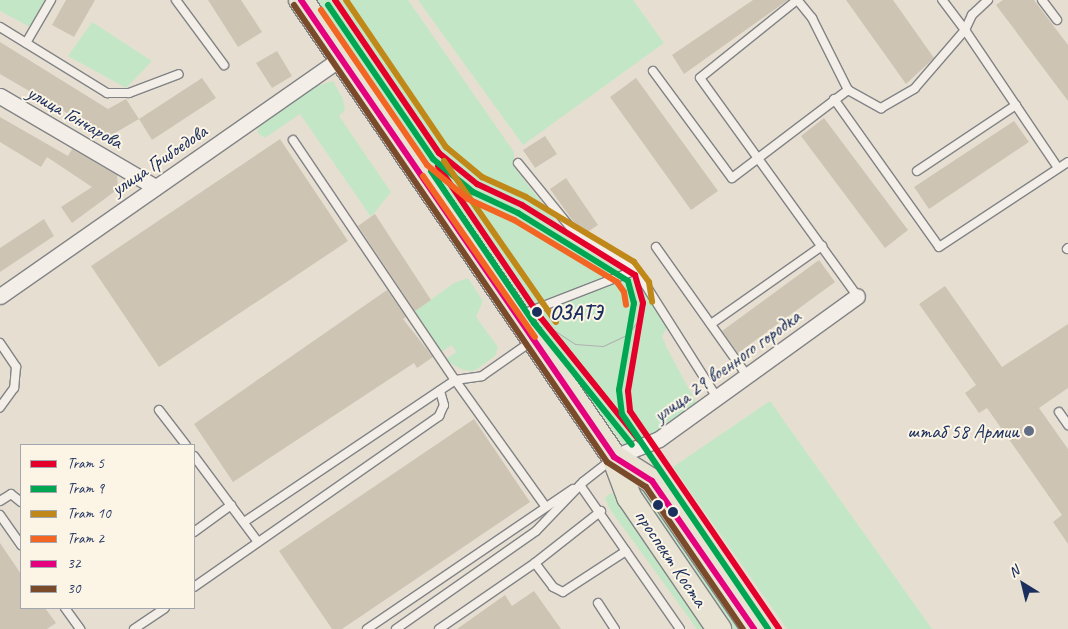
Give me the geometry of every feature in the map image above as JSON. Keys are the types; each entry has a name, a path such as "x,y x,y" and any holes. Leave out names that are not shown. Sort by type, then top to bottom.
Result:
{"main road":[{"name":"проспект Коста","path":"301,0 532,341 614,458 629,497 719,629"},
{"name":"проспект Коста","path":"614,458 652,481 754,629"}],"street":[{"name":"улица Грибоедова","path":"0,296 341,58"},
{"name":"улица Гончарова","path":"0,96 155,187"},
{"name":"улица 29 военного городка","path":"614,458 659,439 746,374 858,296"}],"lane":[{"path":"26,43 51,0"},
{"path":"176,0 224,66"},
{"path":"942,0 965,30 1058,168"},
{"path":"858,296 760,158 700,78 798,1 812,18 848,90 880,108 915,88 965,30 972,15 988,0"},
{"path":"1042,0 1057,20"},
{"path":"0,27 107,93 129,93 180,74"},
{"path":"653,70 732,178 848,90"},
{"path":"834,99 939,247 1068,162"},
{"path":"917,171 1016,106"},
{"path":"292,140 455,380 546,506"},
{"path":"518,162 574,232 636,270 716,396"},
{"path":"711,324 822,246"},
{"path":"656,247 746,374"},
{"path":"516,317 636,270"},
{"path":"244,522 455,380 482,376 532,341"},
{"path":"0,343 16,367 14,388 0,407"},
{"path":"195,586 439,416 444,405 440,391"},
{"path":"159,410 185,444"},
{"path":"1059,412 1068,425"},
{"path":"195,457 258,542"},
{"path":"366,629 546,506 580,485 614,458"},
{"path":"580,485 601,511 680,629"},
{"path":"396,629 536,531 580,485"},
{"path":"0,501 11,494 20,501"},
{"path":"195,531 231,504"},
{"path":"438,629 535,563 601,511"},
{"path":"0,515 20,544"},
{"path":"535,563 549,583 563,592 626,550"},
{"path":"598,603 615,629"},
{"path":"66,609 78,626"},
{"path":"134,629 164,609"}],"green space":[{"path":"0,0 50,0 54,2 36,30 0,11"},
{"path":"316,0 408,0 514,152 514,167 571,241 625,272 650,296 668,326 662,336 667,348 697,404 661,434 627,446 622,443 520,305"},
{"path":"418,0 633,0 664,43 523,145"},
{"path":"92,22 152,61 126,88 68,56"},
{"path":"333,81 343,99 345,110 339,116 391,192 371,217 300,114 265,138 258,133 257,126 263,120 317,86"},
{"path":"468,278 483,301 476,317 498,347 495,356 474,371 463,370 445,360 456,352 452,345 440,353 412,313 454,283"},
{"path":"770,401 932,629 787,629 673,467"},
{"path":"646,484 745,629 729,629 635,491"},
{"path":"611,493 617,497 708,629 697,629 609,508 605,498"}],"building":[{"path":"66,0 95,0 74,37 52,25"},
{"path":"208,0 241,0 262,32 238,47"},
{"path":"753,0 788,0 684,74 672,55"},
{"path":"846,0 893,0 934,58 906,84"},
{"path":"1003,0 1034,0 1068,45 1068,101 996,5"},
{"path":"0,42 108,109 126,99 139,119 108,137 0,74"},
{"path":"277,51 292,76 272,88 256,63"},
{"path":"202,78 216,98 152,140 139,119"},
{"path":"636,78 718,191 691,210 610,97"},
{"path":"0,117 68,156 72,149 117,175 118,189 72,223 61,207 92,187 47,157 41,167 0,142"},
{"path":"824,118 908,230 885,248 801,136"},
{"path":"1014,121 1029,142 929,209 914,187"},
{"path":"545,136 557,154 535,168 523,150"},
{"path":"280,139 348,241 159,367 91,266"},
{"path":"566,178 598,225 586,233 578,228 550,189"},
{"path":"375,214 431,300 415,311 358,226"},
{"path":"44,219 54,236 0,272 0,248"},
{"path":"819,260 835,282 738,353 722,331"},
{"name":"штаб 58 Армии","path":"945,286 1002,367 1068,324 1068,388 1039,408 1068,449 1068,544 1053,522 1062,515 987,408 979,413 965,393 976,385 919,304"},
{"path":"387,290 406,317 403,319 433,357 417,368 414,363 233,482 194,424"},
{"path":"474,419 530,502 342,629 332,629 279,551"},
{"path":"0,543 20,573 20,609 46,609 56,623 47,629 0,629"},
{"path":"534,591 561,629 457,629 505,595 512,606"}],"tram line":[{"name":"5","path":"335,0 439,153 477,184 522,205 635,275 643,303 628,391 630,411 779,629"},
{"name":"10","path":"346,0 446,147 482,177 526,197 634,262 649,282 652,302"},
{"name":"9","path":"328,5 433,159 473,192 518,213 628,281 634,303 619,390 622,414 768,629"},
{"name":"2","path":"321,10 427,165 468,199 514,220 617,282 624,292 626,305"},
{"name":"10","path":"444,161 556,322"},
{"name":"5","path":"438,166 541,318 639,440"},
{"name":"9","path":"431,171 534,323 632,445"},
{"name":"2","path":"423,176 535,337"},
{"path":"549,327 575,344 603,346 627,335 637,322 643,303"}],"transit line":[{"name":"32","path":"301,0 614,457 652,481 754,629"},
{"name":"30","path":"294,5 607,462 646,487 743,629"}],"place":[{"name":"ОЗАТЭ","path":"537,312"},
{"name":"штаб 58 Армии","path":"1029,431"}]}
